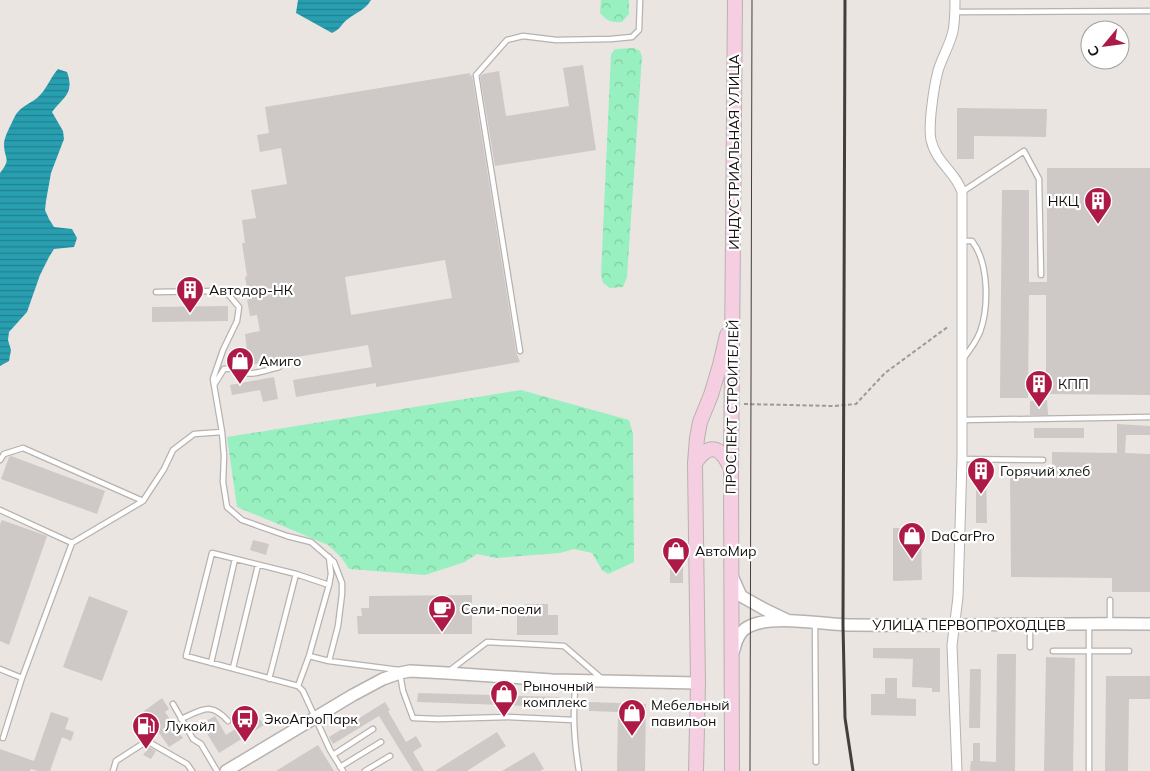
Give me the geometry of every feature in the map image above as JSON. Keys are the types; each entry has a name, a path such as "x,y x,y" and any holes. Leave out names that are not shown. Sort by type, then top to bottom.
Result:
{"main road":[{"name":"ИНДУСТРИАЛЬНАЯ УЛИЦА","path":"733,305 735,0"},
{"name":"ПРОСПЕКТ СТРОИТЕЛЕЙ","path":"696,771 698,684 695,464 697,438 700,422 712,395 720,366 733,305"},
{"name":"ПРОСПЕКТ СТРОИТЕЛЕЙ","path":"732,771 731,470 733,305"},
{"path":"695,464 701,454 707,449 713,449 725,456 731,470"}],"street":[{"path":"955,0 953,30 938,70 934,89 930,138 942,165 960,184 962,192 962,459 958,597 952,644 957,771"},
{"name":"УЛИЦА ПЕРВОПРОХОДЦЕВ","path":"731,572 741,596 788,620"},
{"name":"УЛИЦА ПЕРВОПРОХОДЦЕВ","path":"732,657 740,634 750,626 765,622 788,620 814,623 954,626 1150,624"},
{"path":"230,770 353,695 384,679 405,672 447,672 576,680 698,684"}],"lane":[{"path":"520,351 476,75 507,40 523,36 556,40 632,37 639,30 640,0"},
{"path":"955,12 1150,12"},
{"path":"962,192 1024,150 1039,179 1040,275"},
{"path":"962,241 972,241 978,250 984,267 985,290 984,316 980,332 974,345 962,360"},
{"path":"156,292 217,291 228,294 239,307 237,320 222,350 213,379 222,432 224,456 222,482 226,507 242,520 310,542 334,562 342,583 338,626 329,661"},
{"path":"214,385 224,370 231,368 242,373 255,373 279,368"},
{"path":"962,420 1150,417"},
{"path":"3,738 22,678 72,543 143,500 164,470 173,450 194,434 222,432"},
{"path":"0,460 4,454 23,448 143,500"},
{"path":"962,459 1044,460"},
{"path":"0,510 72,543"},
{"path":"329,585 296,574 212,553 186,656 298,686 342,769 381,742"},
{"path":"298,686 309,656 329,585 331,574 328,556"},
{"path":"211,663 235,559"},
{"path":"233,668 258,565"},
{"path":"269,679 296,574"},
{"path":"1110,600 1110,624"},
{"path":"814,623 816,762"},
{"path":"1089,624 1089,771"},
{"path":"1030,625 1030,647"},
{"path":"447,672 487,642 564,646 604,681"},
{"path":"1053,651 1129,652"},
{"path":"309,656 329,661 405,672 406,700 413,718 508,717 573,720"},
{"path":"0,669 22,678"},
{"path":"576,680 573,720 574,746 579,771"},
{"path":"172,704 193,739 201,744 217,771"},
{"path":"181,719 206,709 218,711 228,721"},
{"path":"333,755 373,730"},
{"path":"113,771 116,761 147,741 188,764 192,771"},
{"path":"366,771 390,756"}],"path":[{"path":"743,404 834,406 856,404 885,372 950,326"}],"green space":[{"path":"601,0 629,0 629,14 622,22 610,21 600,13"},
{"path":"634,48 640,51 642,57 627,277 623,287 610,288 603,283 601,275 611,54 615,49"},
{"path":"521,390 629,420 633,434 634,562 608,574 602,570 592,553 574,549 560,553 496,558 477,554 465,562 425,575 349,569 341,557 328,545 237,507 227,437"}],"water":[{"path":"298,0 371,0 363,9 332,33 296,13"},
{"path":"58,69 67,72 70,85 67,95 52,112 63,131 64,139 51,173 45,210 54,227 72,229 77,238 74,247 54,249 49,257 40,275 27,312 9,332 8,340 11,350 9,361 0,366 0,173 7,161 4,141 16,114 40,95"}],"building":[{"path":"583,65 596,150 495,166 480,76 499,71 506,116 569,106 563,68"},
{"path":"470,73 470,76 472,75 516,352 520,362 376,387 376,383 296,397 293,380 372,367 368,345 249,365 245,334 260,331 257,315 250,316 247,300 249,299 245,277 247,276 242,243 245,243 242,220 256,218 251,190 287,184 281,148 260,152 257,135 269,133 265,107","holes":["445,260 452,298 351,315 345,277"]},
{"path":"957,108 1047,109 1046,137 974,136 974,159 957,159"},
{"name":"НКЦ","path":"1047,168 1150,168 1150,395 1046,394 1046,295 1029,295 1028,398 1000,398 1002,190 1029,190 1029,282 1047,282"},
{"name":"Автодор-НК","path":"228,306 228,321 152,322 152,307"},
{"path":"274,377 278,399 263,402 260,390 232,395 230,385"},
{"name":"КПП","path":"1047,400 1048,415 1030,415 1030,401"},
{"path":"1117,424 1150,426 1150,435 1126,435 1125,453 1150,454 1150,592 1112,592 1112,578 1011,577 1010,473 1052,475 1052,452 1117,453"},
{"path":"1034,428 1084,428 1084,438 1034,438"},
{"path":"11,456 105,491 97,514 1,479"},
{"name":"Горячий хлеб","path":"976,466 986,466 987,523 976,523"},
{"path":"2,520 47,536 9,645 0,641 0,524"},
{"path":"893,528 921,528 922,580 893,581"},
{"path":"253,540 269,544 266,555 250,550"},
{"name":"АвтоМир","path":"670,567 683,567 683,583 670,583"},
{"path":"472,595 472,634 358,634 357,616 362,616 361,608 369,608 369,596"},
{"path":"89,596 128,611 102,681 63,667"},
{"path":"525,604 548,604 548,615 558,615 558,635 517,635 517,614 525,614"},
{"path":"873,648 940,648 940,692 932,692 932,688 912,687 913,659 873,658"},
{"path":"997,654 1016,654 1015,771 970,771 971,761 973,761 973,743 980,743 980,761 996,762"},
{"path":"1046,657 1075,658 1073,771 1044,771"},
{"path":"970,669 981,669 980,728 969,728"},
{"path":"1106,676 1150,676 1150,699 1129,699 1128,771 1105,771"},
{"path":"885,678 897,678 897,698 916,699 916,716 871,715 871,694 885,694"},
{"path":"418,693 561,697 560,707 417,702"},
{"path":"162,698 169,709 165,712 183,738 169,747 144,711"},
{"path":"385,702 390,710 388,711 406,742 416,736 422,746 413,752 424,771 413,771 379,716 333,744 329,737"},
{"name":"Мебельный павильон","path":"589,702 646,704 645,771 617,771 618,712 589,711"},
{"path":"51,712 69,718 65,729 74,732 71,741 62,737 50,771 31,769 30,771 0,771 0,749 34,761"},
{"path":"257,715 264,725 219,753 201,724 215,716 226,735"},
{"path":"497,732 506,746 467,771 435,771"},
{"path":"318,745 334,771 276,771"},
{"path":"149,747 156,751 151,759 143,755"},
{"path":"534,752 544,769 540,771 502,771"}],"tram line":[{"path":"750,771 752,0"}],"railway":[{"path":"845,0 843,625 845,718 853,771"}],"place":[{"name":"НКЦ","path":"1098,225"},
{"name":"Автодор-НК","path":"190,314"},
{"name":"Амиго","path":"240,385"},
{"name":"КПП","path":"1039,408"},
{"name":"Горячий хлеб","path":"981,495"},
{"name":"DaCarPro","path":"912,560"},
{"name":"АвтоМир","path":"676,575"},
{"name":"Сели-поели","path":"442,633"},
{"name":"Рыночный комплекс","path":"504,718"},
{"name":"Мебельный павильон","path":"632,737"},
{"name":"ЭкоАгроПарк","path":"245,743"},
{"name":"Лукойл","path":"146,750"}]}
